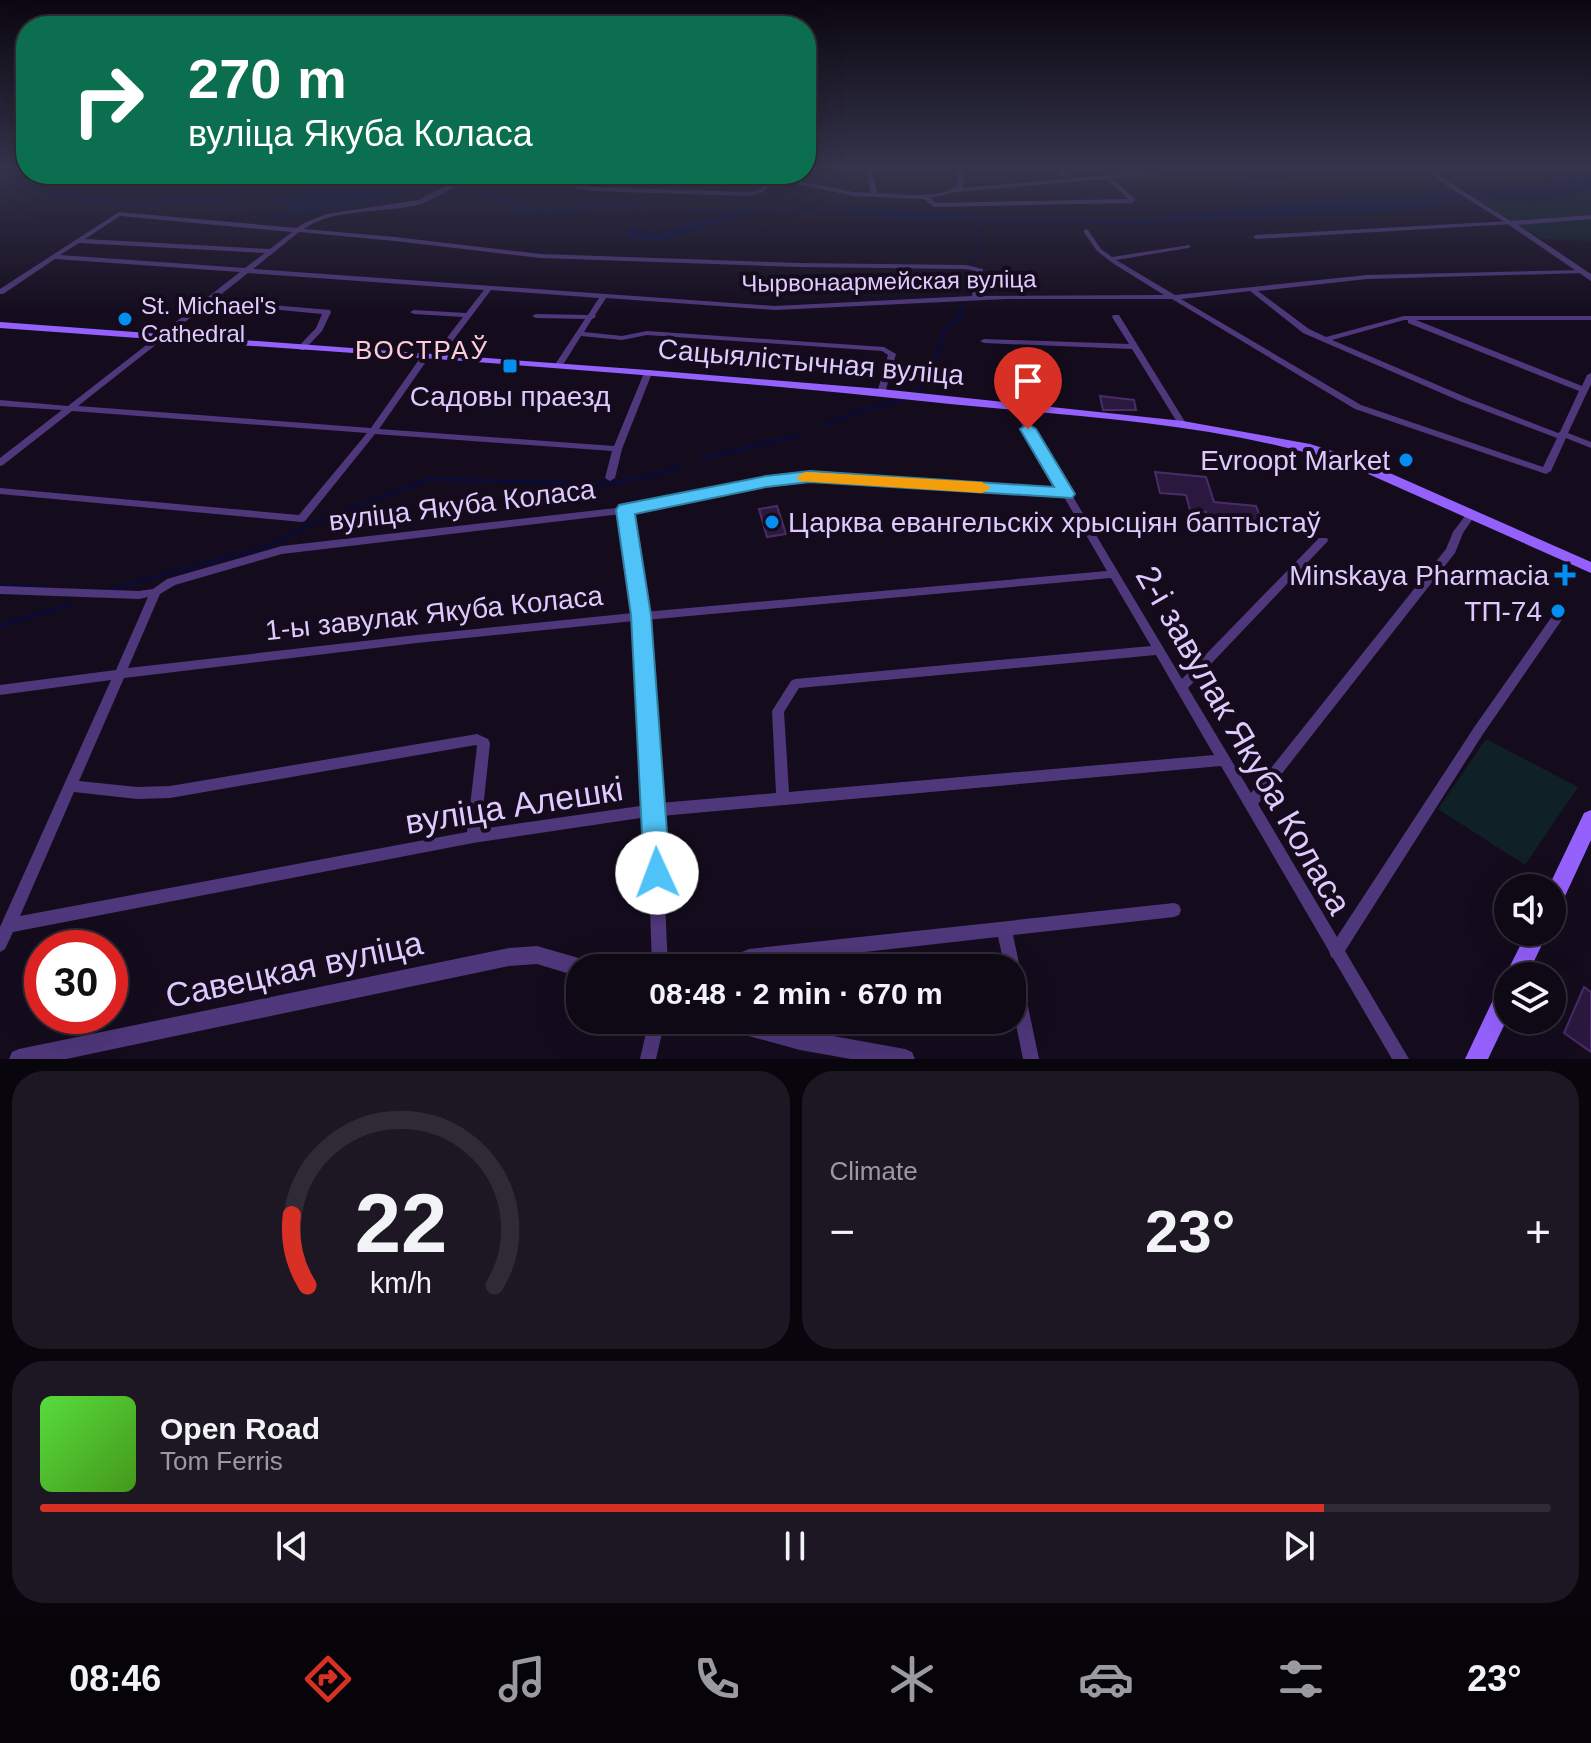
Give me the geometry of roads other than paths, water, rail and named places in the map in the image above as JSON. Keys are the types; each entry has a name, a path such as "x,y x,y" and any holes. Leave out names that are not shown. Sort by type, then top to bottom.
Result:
{"main road":[{"name":"Сацыялістычная вуліца","path":"0,325 648,373 881,393 1183,425 1324,452 1379,472 1591,568"},
{"path":"1565,874 1591,819"},
{"path":"1476,1059 1494,1022"}],"street":[{"path":"0,292 115,216"},
{"path":"146,216 541,256 966,267 980,269 975,299"},
{"path":"0,463 298,230 319,218 330,216"},
{"path":"1500,216 1591,278"},
{"path":"1256,237 1591,217"},
{"path":"1086,231 1093,244 1111,259 1358,407 1546,471 1591,375"},
{"path":"79,241 271,251"},
{"path":"1111,259 1188,246"},
{"name":"Чырвонаармейская вуліца","path":"55,257 775,308 975,299 1176,297 1367,277 1581,272"},
{"path":"373,431 488,289"},
{"path":"1251,289 1288,319 1326,339 1465,400 1591,445"},
{"path":"558,366 603,297"},
{"path":"206,301 327,312 319,329 301,348"},
{"path":"414,312 468,315"},
{"path":"536,316 592,317"},
{"path":"1116,317 1183,425"},
{"path":"1326,339 1404,318 1591,318"},
{"path":"1404,318 1584,390"},
{"path":"580,334 622,338 647,333 884,349 892,354 881,393"},
{"path":"984,341 1136,347"},
{"path":"610,478 617,449 648,373"},
{"path":"0,403 617,449"},
{"name":"2-і завулак Якуба Коласа","path":"1016,408 1401,1059"},
{"name":"вуліца Якуба Коласа","path":"0,491 302,519 373,431"},
{"name":"вуліца Якуба Коласа","path":"0,590 122,596 156,592 171,582 274,551 625,510 737,486 810,477 1066,494"},
{"path":"625,510 641,615 655,810 660,954"},
{"path":"1250,804 1451,550 1458,532 1471,514"},
{"path":"1182,687 1323,540"},
{"name":"1-ы завулак Якуба Коласа","path":"0,690 641,615 1114,574"},
{"path":"0,944 156,592"},
{"path":"1336,952 1471,743 1557,618"},
{"path":"783,797 778,711 795,684 1160,650"},
{"path":"69,786 137,793 170,792 477,739 484,743 473,837"},
{"name":"вуліца Алешкі","path":"9,925 473,837 655,810 1224,760"},
{"path":"775,954 1174,910"},
{"path":"1004,928 1031,1059"},
{"name":"Савецкая вуліца","path":"19,1059 509,957 537,955 566,963"},
{"path":"648,1059 654,1034"},
{"path":"778,1034 905,1059"}],"waterway":[{"path":"973,265 982,245 977,235 978,220"},
{"path":"966,293 971,270"},
{"path":"961,311 962,305"},
{"path":"918,392 934,365 944,331 960,317 961,309"},
{"path":"824,425 869,408 900,401"},
{"path":"702,458 797,436"},
{"path":"111,589 269,546 311,524 429,479 604,484 657,475 680,467"},
{"path":"0,585 45,587"},
{"path":"0,626 70,604"}],"place":[{"name":"St. Michael's Cathedral","path":"125,319"},
{"name":"Садовы праезд","path":"510,366"},
{"name":"Evroopt Market","path":"1406,460"},
{"name":"Царква евангельскіх хрысціян баптыстаў","path":"772,522"},
{"name":"Minskaya Pharmacia","path":"1565,575"},
{"name":"ТП-74","path":"1558,611"}],"district":[{"name":"ВОСТРАЎ","path":"422,350"}]}
